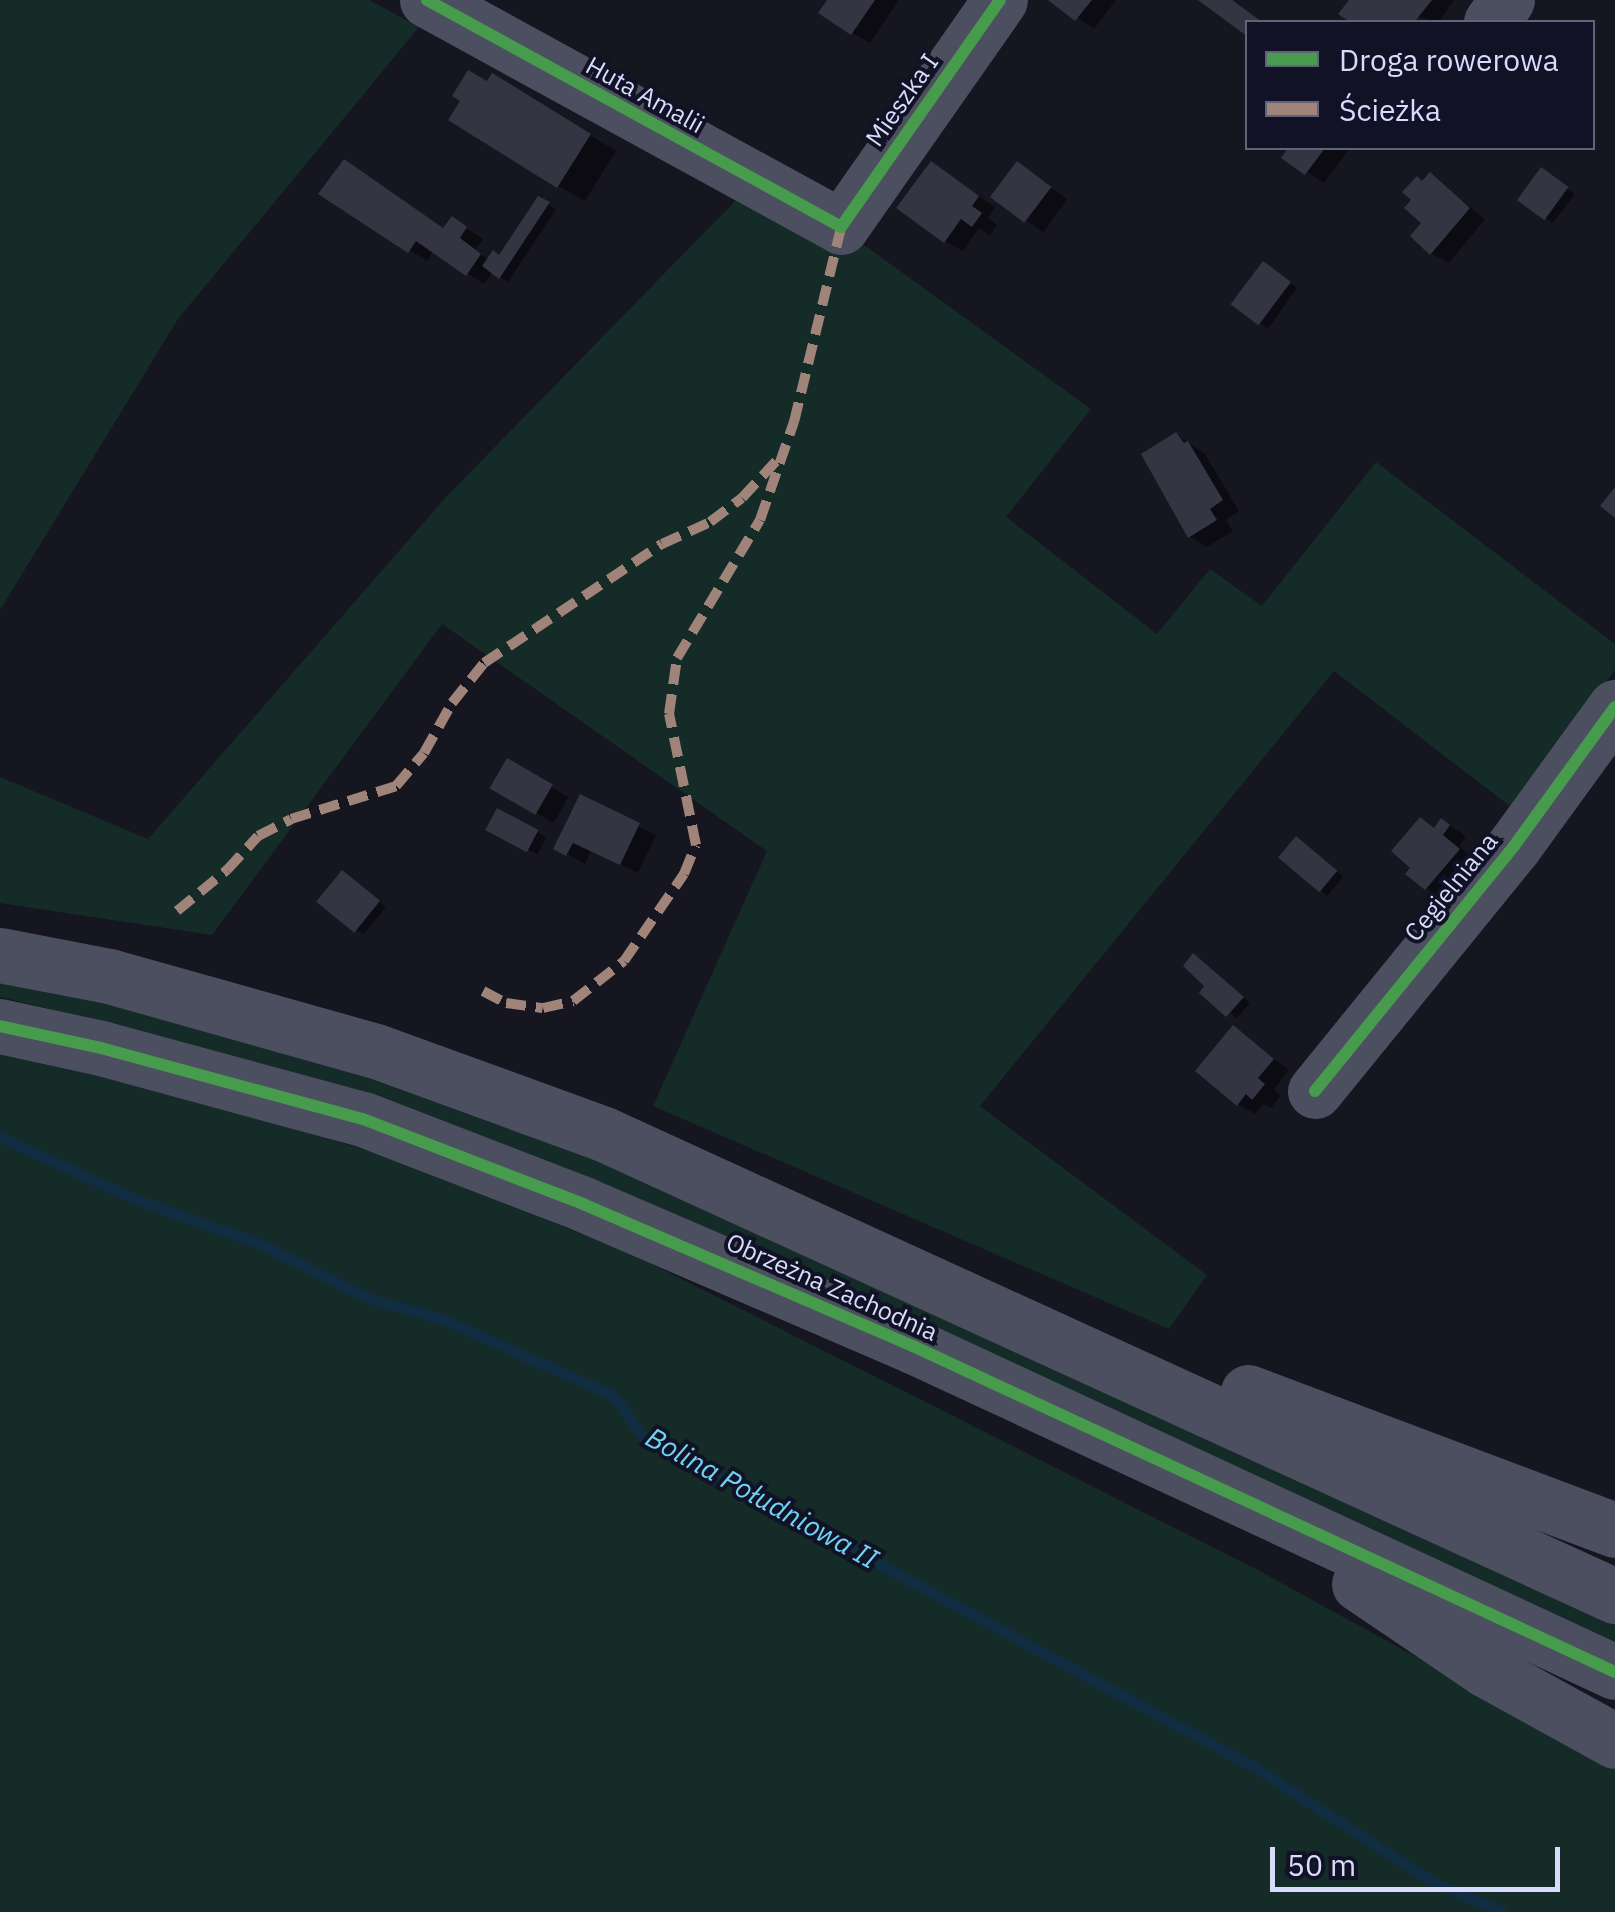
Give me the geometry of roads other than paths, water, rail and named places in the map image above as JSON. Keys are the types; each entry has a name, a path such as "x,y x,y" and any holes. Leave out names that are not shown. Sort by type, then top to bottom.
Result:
{"street":[{"name":"Huta Amalii","path":"427,0 842,226"},
{"name":"Mieszka I","path":"842,226 1000,0"},
{"name":"Cegielniana","path":"1315,1091 1514,846 1615,707"},
{"name":"Obrzeżna Zachodnia","path":"0,956 109,976 376,1050 604,1134 1615,1596"},
{"name":"Obrzeżna Zachodnia","path":"0,1026 101,1048 363,1119 583,1204 894,1338 1615,1672"},
{"path":"1042,1335 1245,1391 1615,1530"},
{"path":"1233,1498 1486,1670 1615,1741"}],"waterway":[{"name":"Bolina Południowa II","path":"0,1137 135,1199 258,1243 370,1299 442,1319 613,1395 643,1436 1256,1768 1433,1882 1502,1912"}]}
